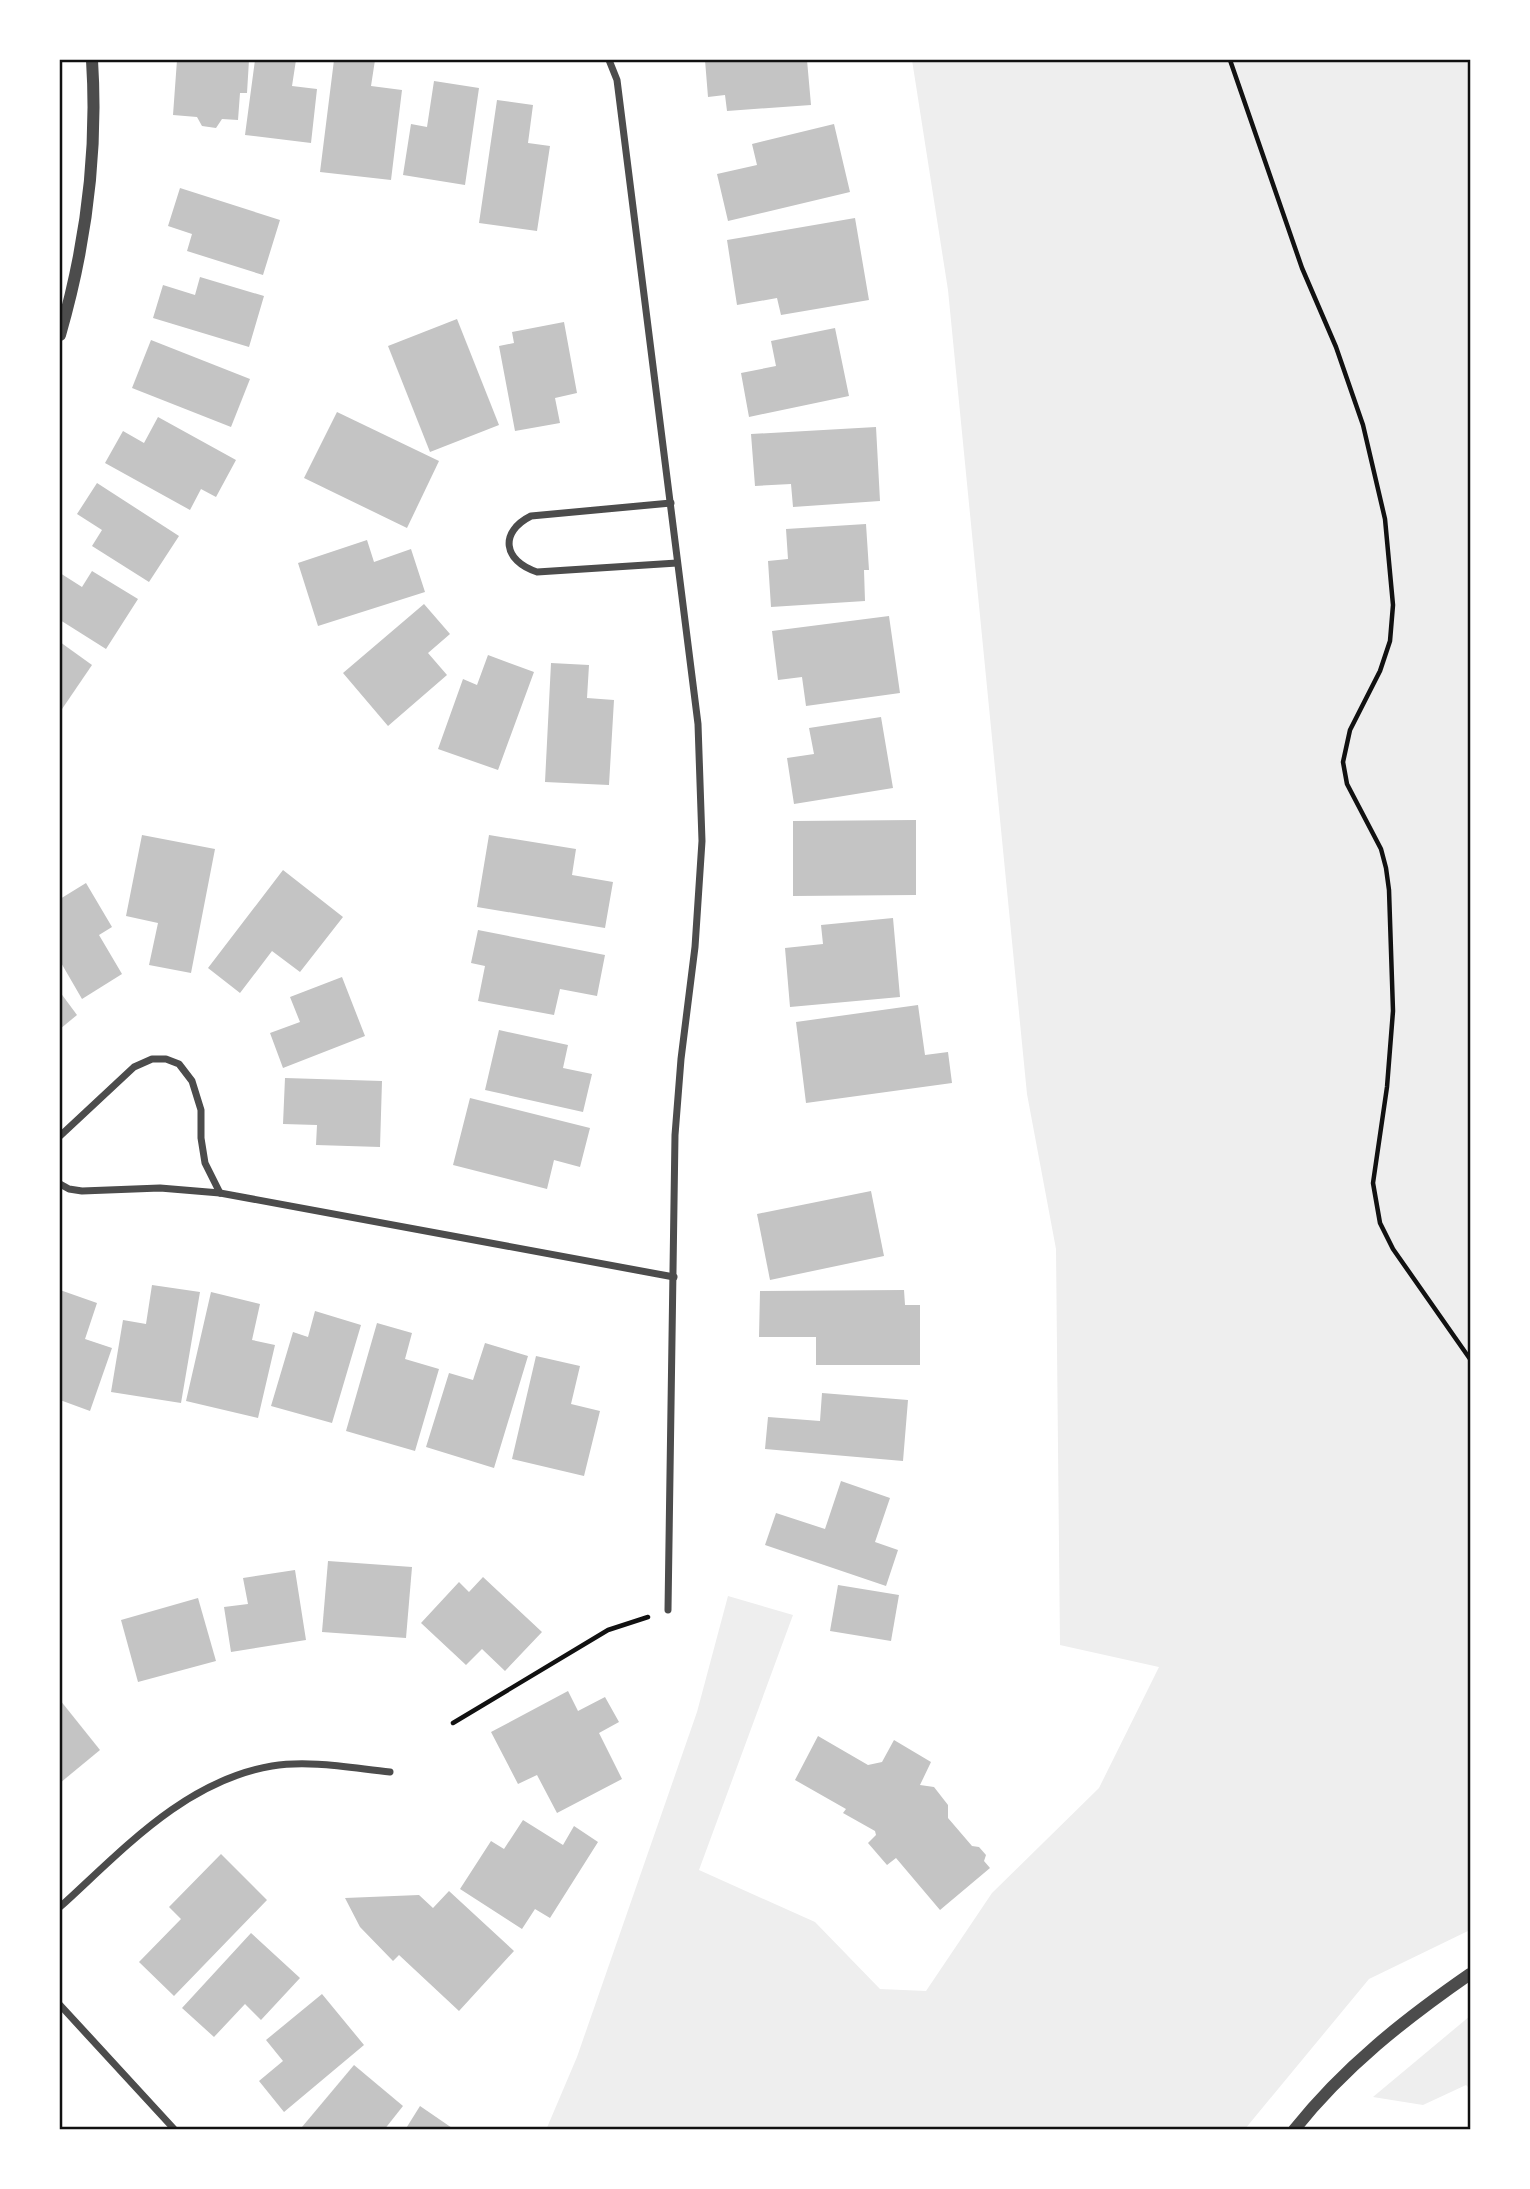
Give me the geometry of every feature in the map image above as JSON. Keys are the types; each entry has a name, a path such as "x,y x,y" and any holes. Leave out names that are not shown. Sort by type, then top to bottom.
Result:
{"street":[{"path":"60,335 79,260 86,218 92,166 92,60"},
{"path":"609,60 617,80 698,724 702,841 695,947 675,1135 668,1610"},
{"path":"671,503 531,516 516,527 510,537 509,547 519,565 537,572 677,563"},
{"path":"60,1136 134,1067 152,1059 166,1059 179,1064 192,1081 201,1110 205,1164 220,1193"},
{"path":"60,1184 82,1191 160,1188 220,1193 674,1277"},
{"path":"60,1908 154,1823 180,1804 227,1779 273,1766 329,1765 390,1772"},
{"path":"1294,2130 1365,2054 1413,2013 1471,1974"},
{"path":"60,2005 176,2130"}],"path":[{"path":"1230,60 1302,268 1336,347 1363,425 1385,519 1393,605 1390,641 1380,671 1350,730 1343,762 1347,784 1381,849 1388,890 1393,1011 1387,1087 1373,1183 1380,1223 1393,1249 1471,1359"},
{"path":"453,1723 608,1630 668,1610"}],"shaded area":[{"path":"912,60 1469,60 1470,1930 1369,1979 1245,2129 546,2130 577,2057 697,1712 728,1596 793,1615 699,1870 815,1922 880,1989 926,1991 992,1893 1099,1788 1159,1667 1060,1645 1056,1249 1027,1094 948,290"},
{"path":"1470,2016 1470,2089 1466,2085 1423,2105 1373,2097"}],"building":[{"path":"177,60 249,60 247,93 240,93 238,120 222,119 216,128 202,126 197,117 173,115"},
{"path":"255,60 296,60 292,86 317,89 311,143 245,135"},
{"path":"334,60 375,60 371,86 402,90 391,180 320,172"},
{"path":"705,60 807,60 811,105 727,111 725,95 708,97"},
{"path":"434,81 479,88 465,185 403,175 411,124 427,127"},
{"path":"497,100 533,105 528,143 550,146 537,231 479,223"},
{"path":"834,124 850,192 728,221 717,174 757,165 752,144"},
{"path":"180,188 280,220 263,275 187,251 192,234 168,226"},
{"path":"855,218 869,300 781,315 777,298 737,305 727,240"},
{"path":"200,277 264,296 249,347 153,318 163,285 195,295"},
{"path":"457,319 499,425 430,452 388,346"},
{"path":"564,322 577,393 555,398 560,423 515,431 499,346 514,343 512,332"},
{"path":"835,328 849,396 749,417 741,373 776,366 771,341"},
{"path":"151,340 250,379 231,427 132,388"},
{"path":"337,412 439,461 407,528 304,478"},
{"path":"158,417 236,460 216,497 201,489 190,510 105,463 123,431 144,443"},
{"path":"876,427 880,501 793,507 791,484 755,486 751,434"},
{"path":"97,483 179,536 149,582 92,546 102,530 77,514"},
{"path":"866,524 869,570 864,570 865,601 771,607 768,561 788,559 786,529"},
{"path":"367,540 374,562 411,549 425,592 318,626 298,563"},
{"path":"92,571 138,599 106,649 60,620 60,573 82,587"},
{"path":"424,604 450,634 428,653 447,675 388,726 343,673"},
{"path":"889,616 900,693 806,706 802,677 778,680 772,631"},
{"path":"60,642 92,665 60,712"},
{"path":"488,655 534,672 498,770 438,749 463,679 477,685"},
{"path":"551,663 589,665 587,698 614,700 609,785 545,782"},
{"path":"881,717 893,788 794,804 787,758 814,754 809,728"},
{"path":"916,820 916,895 793,896 793,821"},
{"path":"142,835 215,849 191,973 149,965 158,923 126,916"},
{"path":"489,835 576,849 572,875 613,882 605,928 477,907"},
{"path":"283,870 343,917 300,972 272,951 240,993 208,968"},
{"path":"86,883 112,927 99,935 122,974 82,999 60,961 60,899"},
{"path":"893,918 900,997 790,1007 785,948 823,944 821,925"},
{"path":"478,930 605,955 597,996 560,989 554,1015 478,1001 485,966 471,963"},
{"path":"342,977 365,1036 283,1068 270,1033 300,1022 290,997"},
{"path":"60,992 77,1015 60,1029"},
{"path":"918,1005 925,1055 948,1052 952,1083 806,1103 796,1022"},
{"path":"499,1030 568,1045 563,1068 592,1074 583,1112 485,1090"},
{"path":"285,1078 382,1081 380,1147 316,1145 317,1125 283,1124"},
{"path":"470,1098 590,1128 580,1167 554,1160 547,1189 453,1165"},
{"path":"871,1191 884,1256 770,1280 757,1214"},
{"path":"152,1285 200,1292 181,1403 111,1392 123,1320 146,1324"},
{"path":"60,1290 97,1303 85,1339 112,1348 90,1411 60,1400"},
{"path":"904,1290 905,1305 920,1305 920,1365 816,1365 816,1337 759,1337 760,1291"},
{"path":"211,1292 260,1304 252,1340 275,1345 258,1418 186,1401"},
{"path":"315,1311 361,1325 332,1423 271,1406 293,1332 308,1337"},
{"path":"377,1323 412,1333 405,1359 439,1369 415,1451 346,1431"},
{"path":"485,1343 528,1356 494,1468 426,1447 449,1373 473,1380"},
{"path":"536,1356 580,1366 571,1404 600,1411 584,1476 512,1459"},
{"path":"822,1393 908,1400 903,1461 765,1449 768,1417 820,1421"},
{"path":"841,1481 890,1498 875,1542 898,1550 886,1586 765,1545 776,1513 825,1529"},
{"path":"328,1561 412,1567 406,1638 322,1632"},
{"path":"295,1570 306,1640 231,1652 224,1607 248,1604 243,1578"},
{"path":"483,1577 542,1632 505,1671 482,1649 466,1665 421,1623 459,1582 469,1592"},
{"path":"838,1585 899,1595 891,1641 830,1631"},
{"path":"198,1598 216,1661 138,1682 121,1620"},
{"path":"568,1691 578,1711 605,1697 619,1722 599,1733 622,1779 557,1813 537,1775 518,1784 491,1732"},
{"path":"60,1700 100,1750 60,1783"},
{"path":"818,1736 868,1765 882,1762 894,1740 931,1762 920,1785 934,1787 948,1805 948,1818 972,1846 979,1847 986,1855 984,1861 990,1868 940,1910 896,1858 887,1865 868,1843 876,1835 875,1831 843,1813 846,1809 795,1780"},
{"path":"523,1820 563,1845 574,1826 598,1842 550,1918 535,1909 522,1929 460,1889 491,1841 504,1849"},
{"path":"221,1854 267,1900 174,1996 139,1962 181,1919 169,1907"},
{"path":"449,1891 514,1951 459,2011 399,1955 393,1961 360,1927 345,1898 419,1895 433,1908"},
{"path":"251,1933 300,1978 261,2020 245,2004 214,2037 182,2008"},
{"path":"322,1994 364,2045 284,2112 259,2081 283,2061 266,2040"},
{"path":"354,2065 403,2106 384,2130 304,2130 302,2127"},
{"path":"420,2106 455,2130 405,2130"}]}
